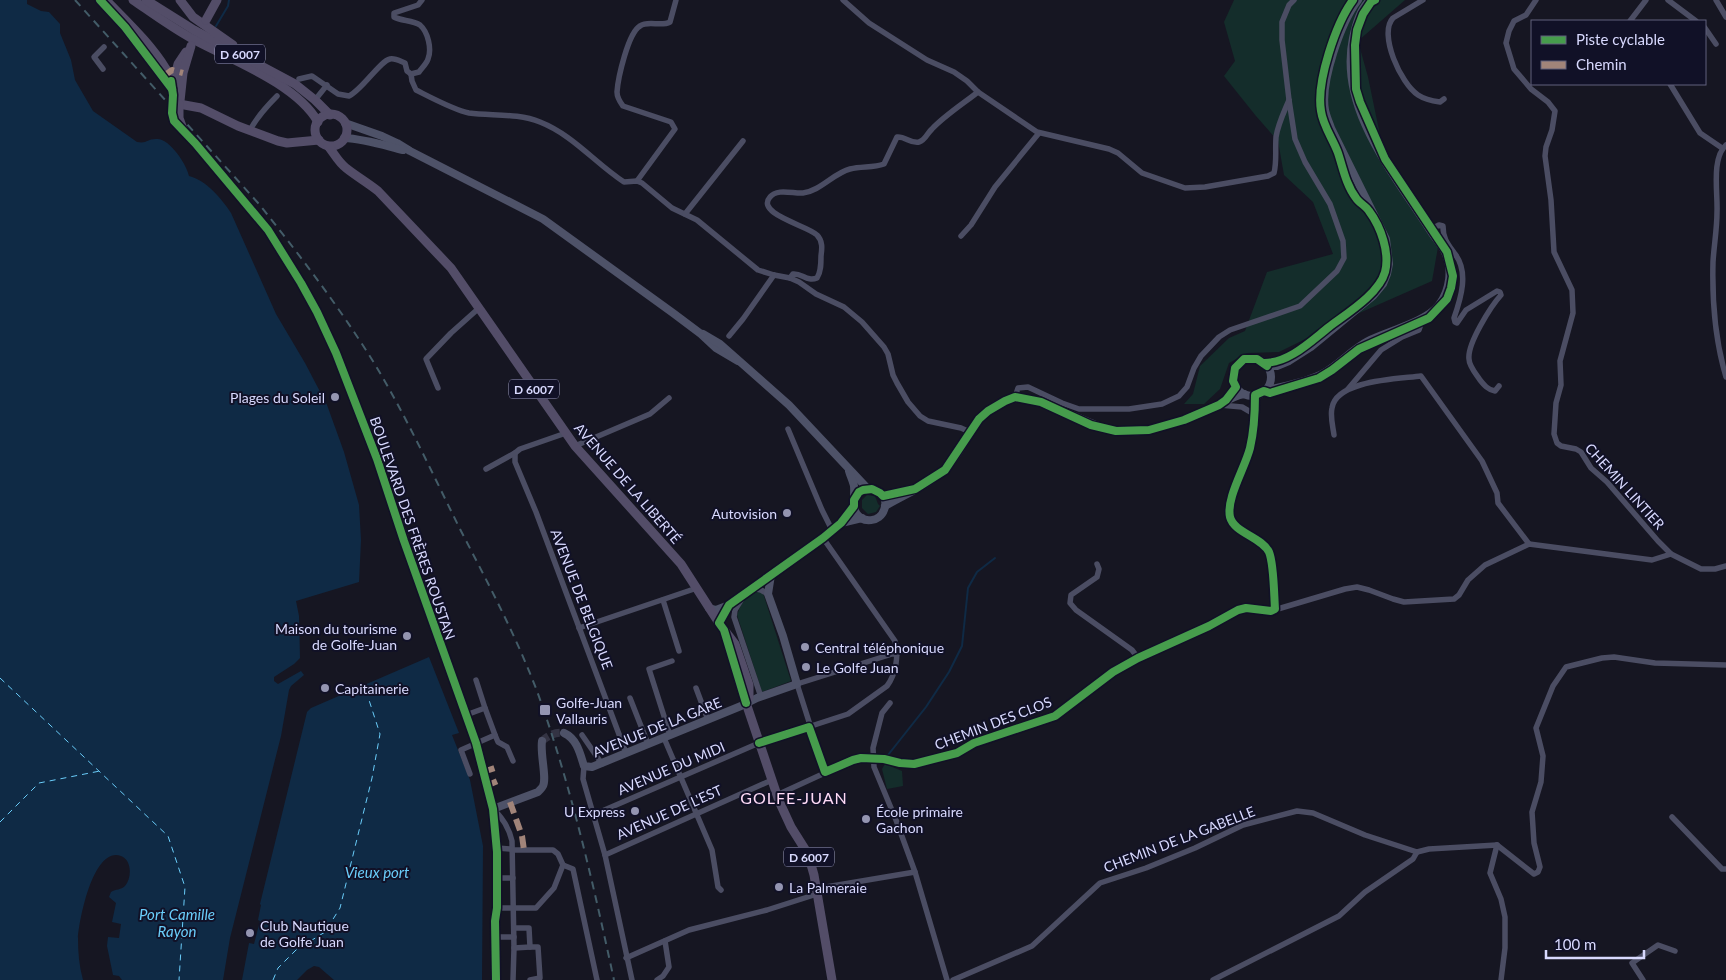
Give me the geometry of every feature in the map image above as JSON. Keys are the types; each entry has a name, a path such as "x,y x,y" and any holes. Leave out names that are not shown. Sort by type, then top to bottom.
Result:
{"main road":[{"path":"106,0 151,48 167,69 176,92 177,101 178,99 250,130 287,143 319,140"},
{"name":"D 6007","path":"133,0 190,37 261,74 311,111 318,122"},
{"name":"D 6007","path":"146,0 194,30 279,75 315,100 330,115"},
{"path":"180,0 197,21 279,75"},
{"path":"206,20 217,0"},
{"path":"1267,366 1277,366 1317,342 1373,296 1384,284 1388,274 1389,264 1386,239 1324,110 1325,83 1334,51 1343,24 1358,0"},
{"path":"885,506 945,470 979,419 1005,401 1014,398 1041,402 1091,425 1116,431 1150,430 1184,420 1222,403 1320,375 1363,344 1423,318 1440,304 1450,276 1444,252 1382,157 1358,103 1354,88 1351,73 1352,45 1356,25 1362,11 1370,0"},
{"path":"173,84 178,64 190,46 178,99 179,118 183,130"},
{"path":"410,151 379,142 342,141 328,146 319,140 316,131 318,122 323,117 330,115 338,116 345,124 398,143 543,220 625,277 701,334 720,344 789,405 868,489"},
{"path":"342,141 346,131 345,124"},
{"name":"BOULEVARD DES FRÈRES ROUSTAN","path":"183,130 268,230 301,284 329,337 377,459 404,542 476,743 493,809 497,848 496,980"},
{"name":"D 6007","path":"342,141 343,159 355,174"},
{"name":"D 6007","path":"328,146 337,160 355,174"},
{"name":"AVENUE DE LA LIBERTÉ","path":"355,174 378,192 451,268 575,446 682,564 709,608 735,644 750,685 749,697 746,703 777,795 791,827 808,854 832,980"},
{"path":"1249,395 1236,387 1233,374 1239,363 1244,359 1257,358 1267,366 1270,379 1264,391"},
{"path":"1222,403 1236,387"},
{"path":"709,608 716,610 729,605 822,538 840,523 854,503 859,492 868,489 876,490 883,496 885,506 882,515 876,519 866,520 855,511 854,503 854,485 848,469"},
{"path":"883,496 916,488"},
{"path":"840,523 862,518"},
{"path":"771,575 768,594 797,684"},
{"path":"721,626 729,605"},
{"name":"AVENUE DE LA GARE","path":"564,733 571,736 575,741 584,766 599,765 761,696 797,684"},
{"path":"493,809 538,792 543,786 542,741"}],"street":[{"path":"411,74 419,72 428,58 427,35 419,25 397,19 394,17 394,13 398,10 418,5 422,0"},
{"path":"637,181 675,129 671,122 623,106 619,101 617,93 620,75 628,44 638,26 643,24 666,25 673,16 676,0"},
{"path":"843,0 869,23 927,60 960,77 978,92 1038,132 1109,149 1118,153 1142,173 1185,188 1194,189 1268,176 1274,173 1276,165 1276,137 1289,100"},
{"path":"1014,398 1018,388 1028,387 1062,404 1079,409 1129,409 1162,404 1179,396 1187,387 1201,356 1219,337 1230,330 1300,306 1337,272 1344,258 1343,241 1330,204 1305,162 1295,139 1282,40 1282,22 1289,5 1294,0"},
{"path":"1422,0 1389,22 1389,42 1398,71 1410,88 1418,95 1428,99 1440,102 1444,99"},
{"name":"CHEMIN LINTIER","path":"1536,0 1526,15 1514,22 1506,43 1514,69 1531,89 1548,102 1555,111 1545,156 1551,200 1554,252 1572,290 1572,313 1560,361 1561,384 1556,403 1554,434 1561,446 1581,452 1591,468 1607,482 1671,554"},
{"path":"1631,20 1646,0"},
{"path":"1668,0 1695,20"},
{"path":"1716,0 1726,17"},
{"path":"1706,29 1716,44"},
{"path":"103,69 94,57 104,47"},
{"path":"299,79 312,76 338,94 352,96 384,62 390,59 397,59 405,64 411,74 416,90 424,94 467,112 530,118 541,122 576,142 624,182 637,181 672,208 697,220 758,270 790,278 816,294 844,307 862,322 884,347 897,383 908,402 920,416 928,421 961,428 970,432"},
{"path":"315,100 327,85"},
{"path":"1671,85 1700,133 1724,146 1716,169 1718,214 1713,262 1718,343 1726,377"},
{"path":"790,278 792,274 797,274 805,279 812,280 817,278 821,269 822,243 818,236 809,229 775,214 769,209 767,203 770,197 776,193 805,193 850,169 884,164 896,137 901,136 914,142 920,142 932,129 978,92"},
{"path":"250,130 266,106 276,96"},
{"path":"961,236 971,225 995,187 1038,132"},
{"path":"685,214 744,141"},
{"path":"1430,230 1439,224 1443,226 1443,236 1457,255 1461,269 1463,286 1454,318 1455,322 1457,323 1466,310 1489,295 1497,291 1500,292 1501,295 1495,301 1475,337 1468,359 1472,369 1486,387 1495,391 1499,386"},
{"path":"729,336 774,275"},
{"path":"438,388 426,359 479,308"},
{"path":"1334,435 1332,407 1336,399 1348,389 1381,350 1402,337 1419,330 1423,318"},
{"path":"1348,389 1383,381 1421,376 1482,461 1497,493 1498,503 1529,544 1652,560 1671,554 1701,569 1715,569 1726,566"},
{"path":"1249,395 1254,414 1250,448 1233,494 1230,519 1234,525 1263,544 1268,551 1271,562 1275,609"},
{"path":"575,446 644,418 654,412 669,398"},
{"path":"1222,403 1242,407 1254,414"},
{"path":"788,430 832,530"},
{"path":"486,469 515,454 520,449 566,433"},
{"name":"AVENUE DE BELGIQUE","path":"515,454 514,462 536,512 626,753"},
{"path":"822,538 895,641 897,654 797,684 825,772"},
{"name":"CHEMIN DES CLOS","path":"777,795 853,760 873,758 914,764 957,753 974,743 1055,716 1113,672 1238,610 1246,608 1271,611 1356,587 1404,602 1454,599 1468,580 1485,565 1529,544"},
{"path":"1097,564 1099,569 1097,577 1071,595 1070,603 1076,610 1132,650 1138,658"},
{"path":"579,628 697,588"},
{"path":"761,696 734,616 735,610 749,590 760,590 768,594"},
{"path":"663,600 679,651"},
{"name":"AVENUE DU MIDI","path":"593,815 759,743 848,714 888,686 892,680 897,654"},
{"path":"1501,980 1505,948 1505,916 1501,899 1490,873 1497,845 1534,874 1538,872 1540,866 1534,843 1532,812 1541,782 1543,756 1536,728 1553,686 1566,667 1614,657 1655,664 1726,665"},
{"path":"672,660 650,669 667,736 681,777 712,850 718,887 721,890"},
{"path":"476,680 498,742 507,748 512,761"},
{"path":"696,688 708,720"},
{"path":"630,698 648,744"},
{"path":"890,704 882,713 873,748 874,768 915,872 947,980"},
{"path":"466,715 486,708"},
{"path":"470,774 462,750 495,735"},
{"path":"584,766 583,779 605,855 632,980"},
{"name":"AVENUE DE L'EST","path":"605,855 772,780"},
{"path":"493,809 501,816 510,832 513,878 513,980"},
{"name":"CHEMIN DE LA GABELLE","path":"953,980 1032,946 1100,883 1146,868 1196,848 1244,825 1304,811 1314,813 1365,835 1417,852 1429,849 1497,845"},
{"path":"1672,817 1722,869 1726,869"},
{"path":"497,848 553,850 558,854 563,865 573,869 597,980"},
{"path":"1214,980 1339,916 1365,892 1413,859 1417,852"},
{"path":"497,908 536,908 554,888 563,865"},
{"path":"826,887 915,872"},
{"path":"497,878 513,878"},
{"path":"626,958 689,930 767,910 817,894"},
{"path":"514,928 530,928 530,947"},
{"path":"495,937 514,937"},
{"path":"657,980 663,976 669,967 665,941"},
{"path":"1643,980 1632,963 1658,944 1675,951"},
{"path":"514,948 538,947 540,978 530,980"}],"green space":[{"path":"1234,0 1405,0 1358,41 1368,77 1385,159 1438,247 1432,281 1348,318 1279,352 1247,353 1229,363 1220,389 1204,404 1184,404 1193,394 1200,366 1229,338 1245,331 1267,272 1333,254 1313,202 1284,175 1278,141 1224,76 1235,61 1224,22"},
{"path":"867,495 875,496 880,506 876,512 868,514 862,508 862,500"},
{"path":"758,591 763,593 791,681 762,692 737,615 742,602"},
{"path":"885,764 902,771 903,786 887,789 882,769"}],"water":[{"name":"Port Camille Rayon","path":"0,0 27,0 27,4 41,11 49,12 60,24 60,33 71,60 75,80 93,111 137,142 156,139 166,142 177,153 185,165 189,176 207,186 218,196 231,213 276,314 327,405 344,452 359,505 361,540 359,582 296,601 299,616 300,658 274,677 274,681 278,684 301,671 304,675 289,690 281,736 230,938 223,980 122,980 119,976 113,975 107,946 108,937 119,938 121,924 112,922 116,903 109,897 111,892 125,886 130,870 125,858 111,856 103,862 95,873 81,917 78,943 83,980 0,980"},
{"name":"Vieux port","path":"429,657 459,733 452,735 470,780 483,846 482,980 334,980 319,967 314,966 297,980 242,980 249,943 254,944 260,921 258,920 260,904 307,712 311,708"}],"waterway":[{"path":"216,26 228,6 229,0"},
{"path":"888,755 926,707 949,672 962,646 968,588 977,572 995,558"}],"ferry route":[{"path":"0,678 168,836 185,887 179,980"},
{"path":"273,980 278,968 296,950 325,932 340,908 372,778 380,734 368,697"},
{"path":"0,822 39,783 100,771"}],"tunnel":[{"path":"542,741 552,734 564,733"}],"railway":[{"path":"75,0 259,204 345,318 395,400 501,610 537,691 571,798 614,980"}],"marked path":[{"path":"164,76 172,70 183,73"},
{"path":"483,772 498,767"},
{"path":"486,786 502,779"},
{"path":"510,802 522,836 524,850"}],"cycle path":[{"path":"100,0 125,27 172,89"},
{"path":"1264,363 1282,359 1307,345 1369,296 1382,280 1385,272 1386,257 1381,232 1369,211 1357,200 1350,188 1321,111 1320,99 1324,69 1340,23 1353,0"},
{"path":"759,743 809,727 825,772 861,758 884,759 914,764 957,753 974,743 1055,716 1113,672 1238,610 1246,608 1271,611 1275,609 1273,572 1269,552 1261,542 1237,527 1230,517 1233,492 1248,456 1251,442 1255,395 1264,391 1270,393 1319,378 1359,349 1429,318 1447,299 1453,276 1447,252 1385,159 1356,89 1355,45 1357,30 1363,14 1371,2 1375,0"},
{"path":"171,81 174,121 195,143 268,230 317,312 336,353 377,459 476,743 493,809 497,852 496,980"},
{"path":"746,703 724,630 719,623 729,605 841,523 854,506 854,500 859,492 872,489 883,496 915,489 945,470 979,419 988,411 1015,397 1041,402 1091,425 1116,431 1149,430 1184,420 1219,405 1226,400 1236,387 1233,381 1235,368 1244,359 1257,359 1267,366"}],"place":[{"name":"Plages du Soleil","path":"335,397"},
{"name":"Autovision","path":"787,513"},
{"name":"Maison du tourisme de Golfe-Juan","path":"407,636"},
{"name":"Central téléphonique","path":"805,647"},
{"name":"Le Golfe Juan","path":"806,667"},
{"name":"Capitainerie","path":"325,688"},
{"name":"Golfe-Juan Vallauris","path":"545,710"},
{"name":"U Express","path":"635,811"},
{"name":"École primaire Gachon","path":"866,819"},
{"name":"La Palmeraie","path":"779,887"},
{"name":"Club Nautique de Golfe Juan","path":"250,933"}],"district":[{"name":"GOLFE-JUAN","path":"794,797"}]}
